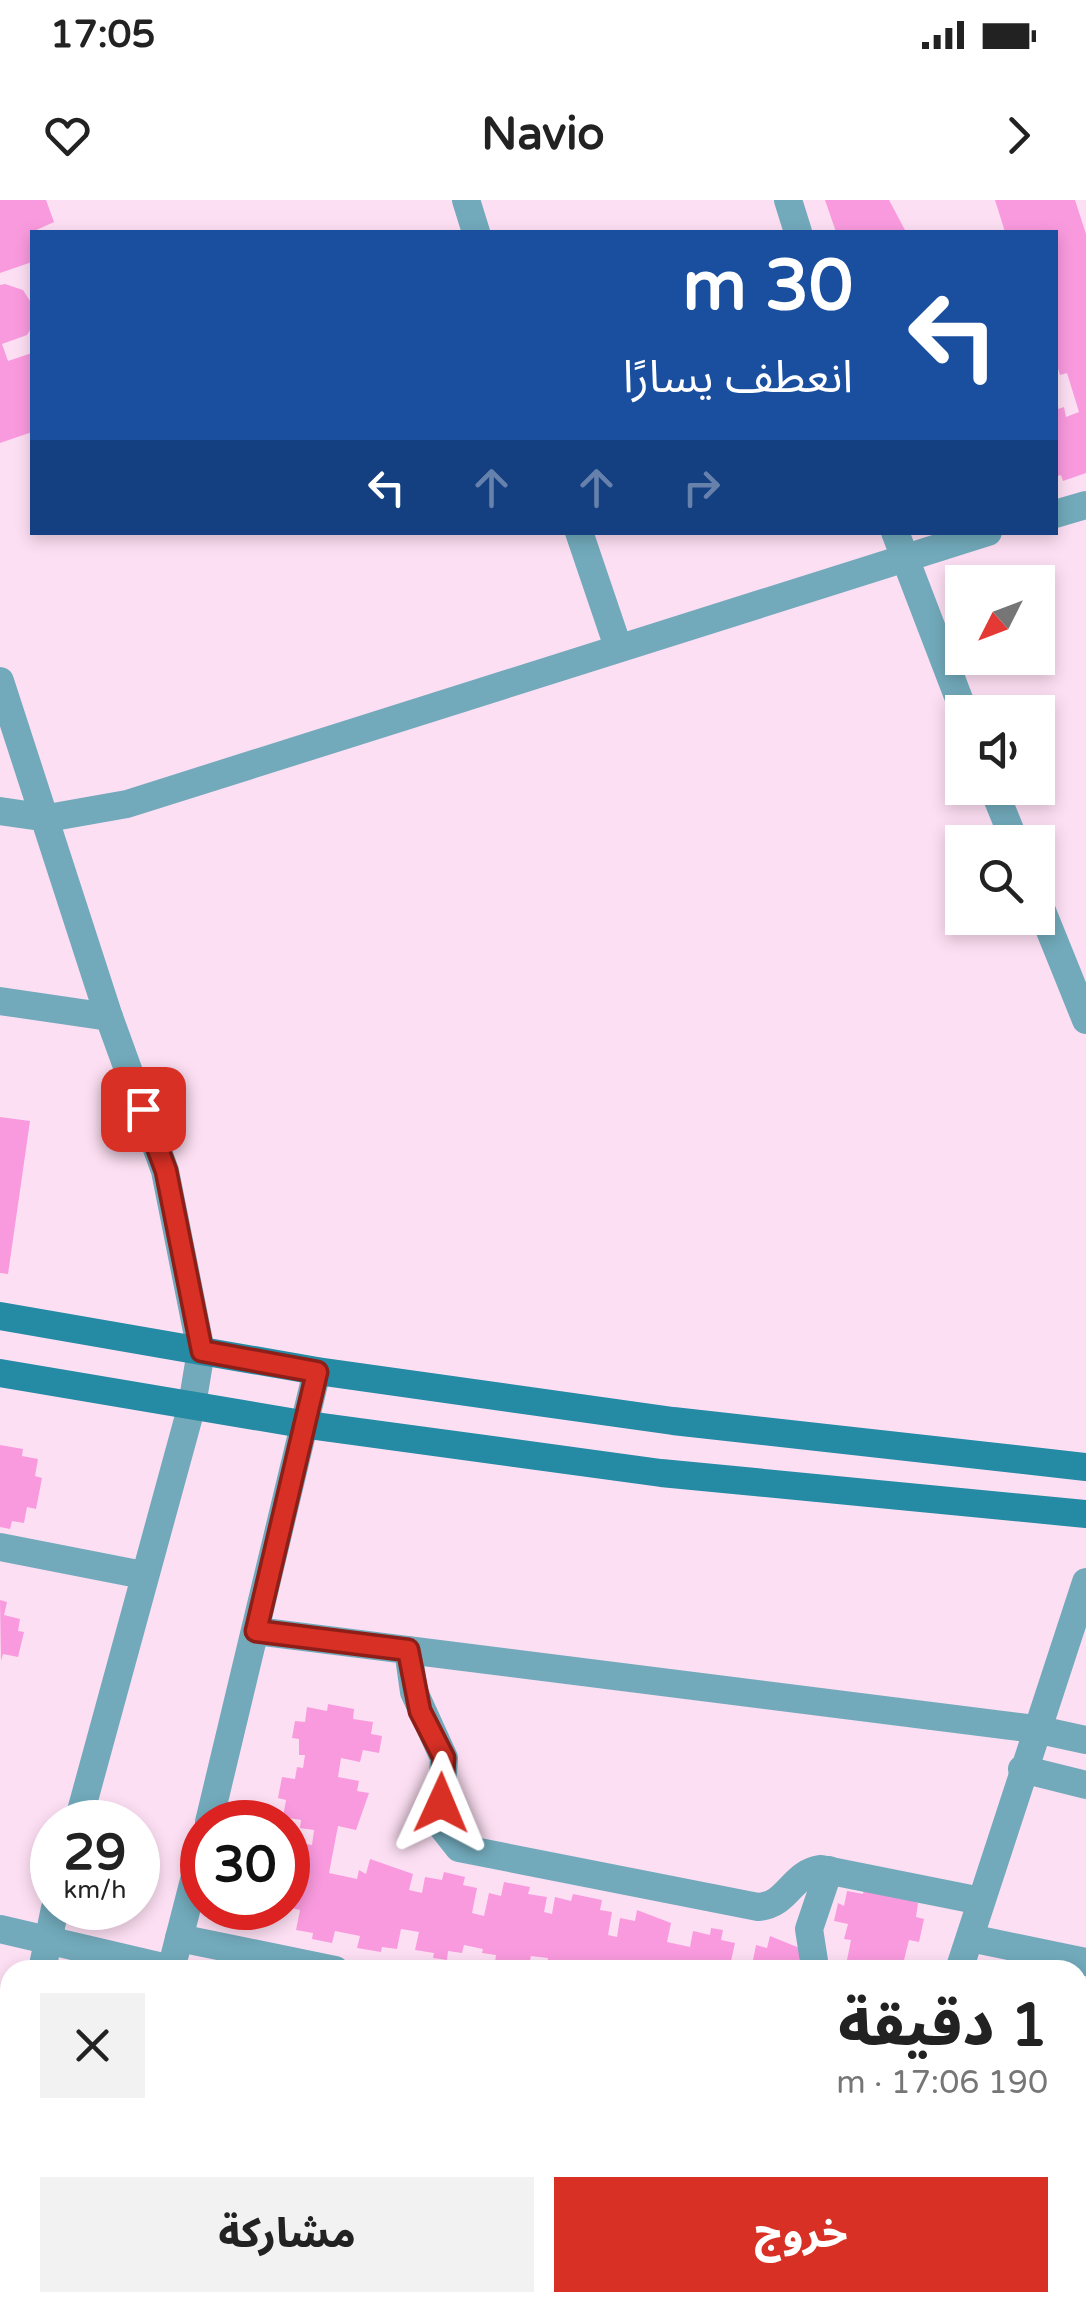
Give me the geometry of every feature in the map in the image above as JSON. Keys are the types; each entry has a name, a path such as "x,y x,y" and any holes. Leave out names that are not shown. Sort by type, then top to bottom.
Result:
{"main road":[{"path":"0,1316 317,1372 674,1421 1086,1467"},
{"path":"0,1373 308,1425 661,1472 1086,1514"}],"street":[{"path":"466,200 475,230"},
{"path":"788,200 797,230"},
{"path":"1058,513 1086,505"},
{"path":"580,535 618,647"},
{"path":"0,812 48,818 128,804 618,647 899,545 967,535"},
{"path":"899,545 957,695"},
{"path":"0,680 48,818 109,1017 166,1171 202,1351 192,1406 84,1800"},
{"path":"1052,935 1086,1020"},
{"path":"0,1001 109,1017"},
{"path":"214,1800 308,1425 317,1372"},
{"path":"0,1547 144,1574"},
{"path":"962,1960 1086,1582"},
{"path":"256,1631 1035,1729 1086,1740"},
{"path":"408,1650 420,1711 444,1758 440,1824 459,1848 758,1907 782,1899 803,1873 829,1870 981,1901"},
{"path":"1022,1770 1086,1785"},
{"path":"814,1960 808,1928 829,1870"},
{"path":"0,1929 135,1960"},
{"path":"44,1960 50,1930"},
{"path":"173,1960 181,1930"},
{"path":"179,1938 286,1960"},
{"path":"970,1938 1076,1960"}],"building":[{"path":"0,200 46,200 54,222 30,230 30,263 0,273"},
{"path":"825,200 889,200 905,230 835,230"},
{"path":"995,200 1075,200 1086,234 1086,473 1063,481 1058,476 1058,409 1064,407 1066,417 1079,412 1067,373 1060,375 1058,368 1058,230 1004,230"},
{"path":"0,285 23,290 30,301 27,335 2,344 8,361 30,354 30,433 0,443"},
{"path":"0,1117 30,1121 8,1274 0,1273"},
{"path":"0,1445 23,1449 22,1456 38,1459 35,1476 42,1478 36,1509 27,1507 24,1523 12,1521 10,1529 0,1527"},
{"path":"0,1600 7,1602 4,1615 20,1619 18,1631 24,1632 18,1657 3,1654 1,1661"},
{"path":"328,1704 354,1709 353,1719 373,1722 371,1734 382,1736 379,1753 363,1750 360,1762 341,1758 338,1777 359,1781 357,1791 369,1793 356,1830 338,1826 329,1873 357,1879 359,1870 366,1874 370,1859 413,1874 409,1890 422,1893 425,1877 442,1880 444,1872 465,1877 463,1885 477,1888 472,1913 484,1916 489,1893 501,1896 504,1882 530,1887 528,1894 547,1897 544,1912 552,1914 555,1897 571,1901 573,1894 602,1900 600,1910 612,1912 608,1935 617,1937 620,1918 635,1921 637,1910 671,1923 667,1942 690,1947 693,1931 710,1935 711,1928 723,1930 721,1940 735,1943 731,1960 548,1960 531,1956 530,1960 495,1960 496,1955 464,1945 462,1953 448,1951 447,1960 415,1950 419,1932 401,1929 397,1949 382,1947 381,1952 357,1948 360,1936 335,1931 332,1943 312,1939 313,1933 296,1930 310,1930 310,1845 314,1830 310,1829 310,1800 278,1798 282,1777 295,1779 297,1767 303,1768 305,1755 299,1755 299,1739 292,1738 295,1721 305,1722 307,1707 327,1711"},
{"path":"865,1886 918,1903 916,1917 924,1919 919,1942 909,1940 904,1960 847,1960 851,1940 844,1939 848,1924 834,1921 838,1903 844,1906 847,1891 863,1894"},
{"path":"770,1936 802,1949 800,1960 753,1960 756,1945 767,1948"}],"route":[{"path":"143,1109 166,1171 202,1351 317,1372 308,1425 256,1631 408,1650 420,1711 444,1758 441,1803"}]}
